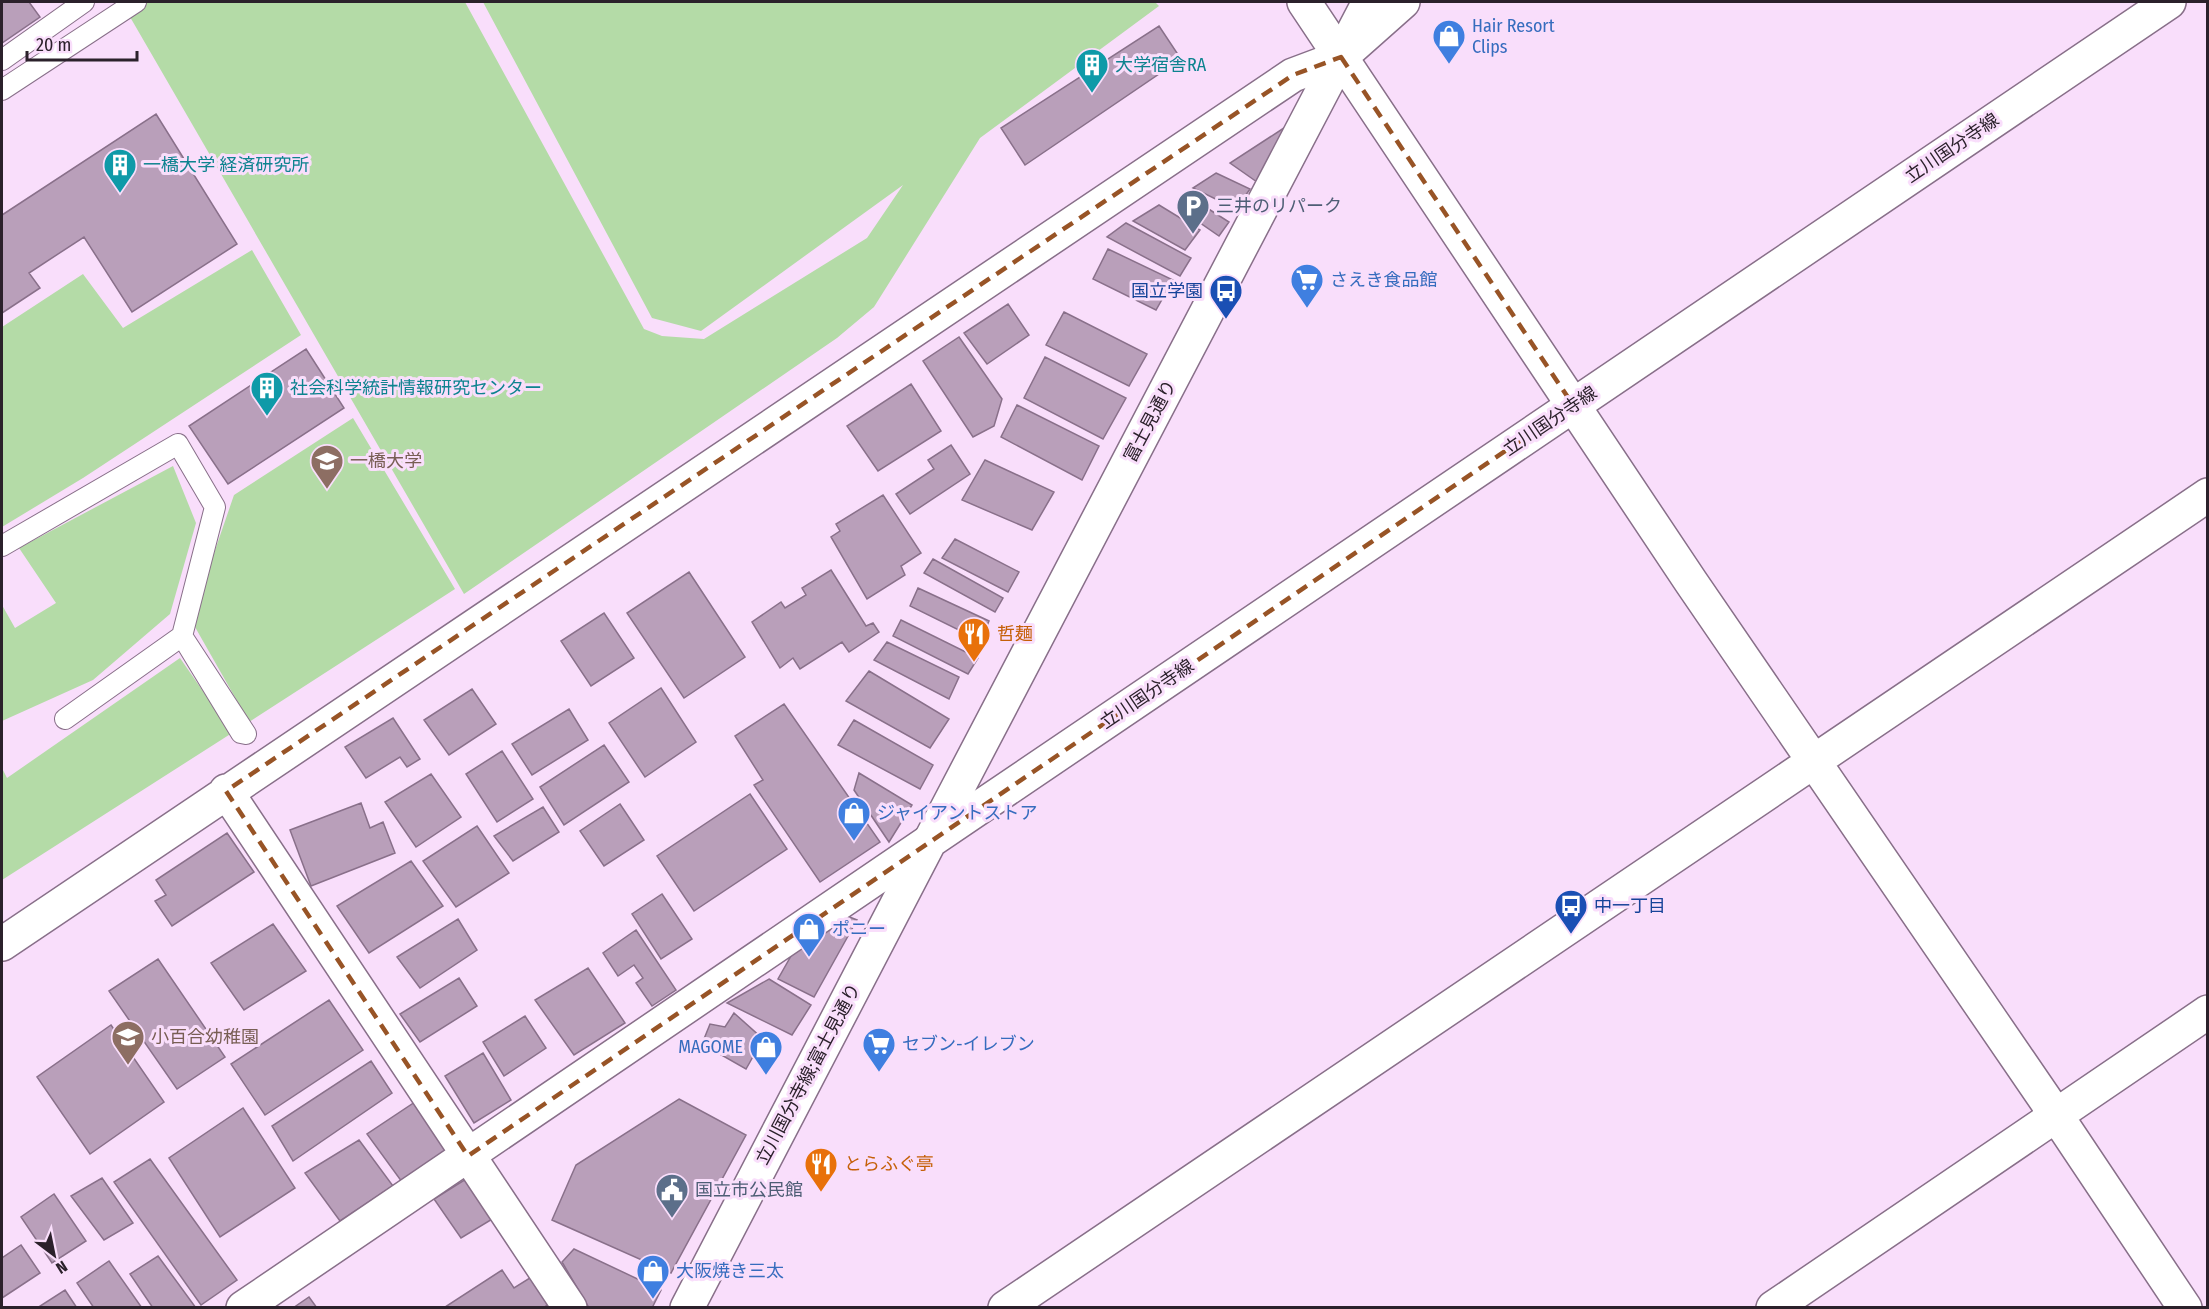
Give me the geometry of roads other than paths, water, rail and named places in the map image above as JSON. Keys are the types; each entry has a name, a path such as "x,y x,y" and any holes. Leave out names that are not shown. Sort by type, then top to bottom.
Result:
{"street":[{"path":"1304,2 1573,405 2185,1308"},
{"name":"富士見通り","path":"930,841 1369,2"},
{"path":"2,944 226,791 1293,75 1341,57 1403,2"},
{"name":"立川国分寺線","path":"243,1308 2169,2"},
{"path":"1005,1308 2208,495"},
{"path":"226,791 570,1308"},
{"name":"立川国分寺線;富士見通り","path":"687,1308 930,841"},
{"path":"1773,1308 2208,1012"}],"lane":[{"path":"2,60 84,2"},
{"path":"2,90 136,2"},
{"path":"2,546 178,444 215,507 182,636 65,719"}],"place":[{"name":"Hair Resort Clips","path":"1449,65"},
{"name":"大学宿舎RA","path":"1092,94"},
{"name":"一橋大学 経済研究所","path":"120,194"},
{"name":"三井のリパーク","path":"1193,235"},
{"name":"さえき食品館","path":"1307,309"},
{"name":"国立学園","path":"1226,320"},
{"name":"社会科学統計情報研究センター","path":"267,417"},
{"name":"一橋大学","path":"327,490"},
{"name":"哲麺","path":"974,663"},
{"name":"ジャイアントストア","path":"854,842"},
{"name":"中一丁目","path":"1571,935"},
{"name":"ポニー","path":"809,958"},
{"name":"小百合幼稚園","path":"128,1066"},
{"name":"セブン-イレブン","path":"879,1073"},
{"name":"MAGOME","path":"766,1076"},
{"name":"とらふぐ亭","path":"821,1193"},
{"name":"国立市公民館","path":"672,1219"},
{"name":"大阪焼き三太","path":"653,1300"}]}
